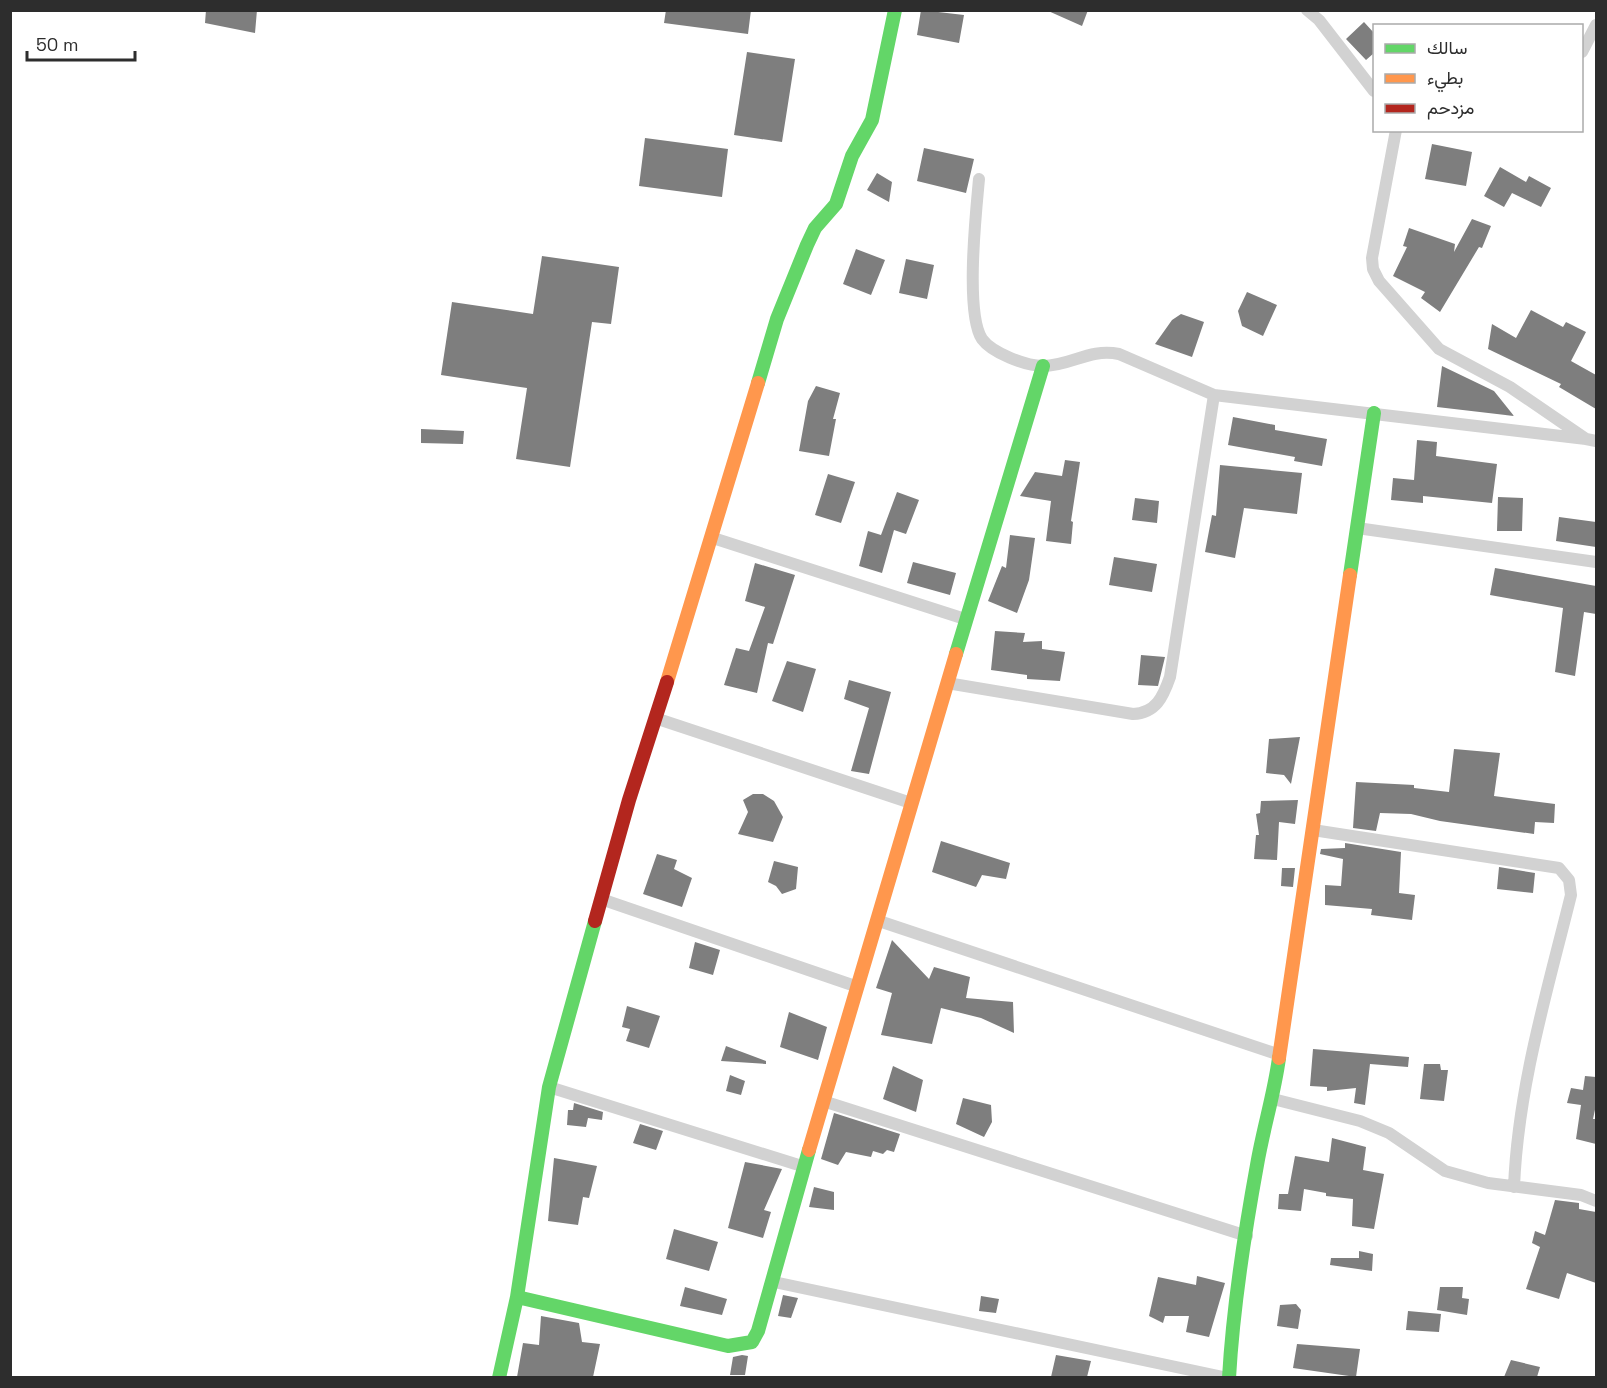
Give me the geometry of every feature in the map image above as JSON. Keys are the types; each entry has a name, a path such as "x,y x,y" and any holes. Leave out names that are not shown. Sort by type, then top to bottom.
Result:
{"street":[{"path":"499,1377 517,1297 549,1087 601,899 655,718 713,538 777,319 815,228 836,204 852,156 872,120 895,10"},
{"path":"1307,10 1319,20 1373,90"},
{"path":"1583,48 1596,25"},
{"path":"1396,132 1372,258 1373,269 1379,281 1439,349 1510,387 1591,440"},
{"path":"979,179 975,227 974,319 982,339 995,351 1043,366 1106,351 1119,354 1214,395 1591,440"},
{"path":"517,1297 715,1343 740,1345 752,1342 758,1331 774,1282 823,1101 879,921 965,619 1043,366"},
{"path":"947,683 1133,714 1144,713 1155,708 1170,677 1214,395"},
{"path":"774,1282 1229,1377 1232,1323 1257,1163 1273,1099 1280,1055 1374,413"},
{"path":"1357,528 1596,562"},
{"path":"713,538 965,619"},
{"path":"655,718 911,803"},
{"path":"1313,830 1559,868 1569,880 1571,895 1526,1076 1516,1142 1515,1186"},
{"path":"601,899 858,987"},
{"path":"879,921 1280,1055"},
{"path":"549,1087 805,1167"},
{"path":"1273,1099 1360,1121 1389,1133 1445,1171 1488,1183 1581,1195 1596,1201"},
{"path":"823,1101 1247,1236"}],"building":[{"path":"206,10 257,10 255,33 205,23"},
{"path":"666,10 751,10 748,34 664,23"},
{"path":"921,10 964,15 959,43 917,35"},
{"path":"1046,10 1088,10 1082,26"},
{"path":"1364,22 1373,32 1373,54 1366,60 1346,39"},
{"path":"747,52 795,59 782,142 734,135"},
{"path":"645,138 728,149 722,197 639,186"},
{"path":"1432,144 1472,152 1466,186 1425,179"},
{"path":"924,148 974,159 966,193 917,181"},
{"path":"1500,167 1526,182 1529,176 1551,188 1541,207 1512,193 1504,207 1484,196"},
{"path":"877,173 892,182 889,202 867,190"},
{"path":"1472,219 1491,226 1482,248 1479,247 1440,312 1421,298 1425,292 1393,276 1407,247 1403,246 1409,228 1455,244 1454,252"},
{"path":"856,249 885,260 871,295 843,284"},
{"path":"542,256 619,267 611,324 592,322 570,467 516,459 527,388 441,375 452,302 533,314"},
{"path":"906,259 934,265 927,299 899,293"},
{"path":"1247,292 1277,305 1263,336 1242,326 1238,311"},
{"path":"1531,310 1563,327 1566,322 1586,332 1571,361 1596,375 1596,409 1559,387 1561,384 1488,349 1492,324 1516,338"},
{"path":"1181,314 1204,322 1192,357 1155,344 1172,320"},
{"path":"1442,366 1494,391 1514,416 1437,407"},
{"path":"816,386 840,393 833,419 836,419 829,456 799,451 808,401"},
{"path":"1233,417 1275,425 1275,430 1327,439 1322,466 1294,461 1295,457 1228,445"},
{"path":"421,429 464,431 463,444 421,443"},
{"path":"1417,440 1437,442 1436,456 1497,464 1492,503 1423,496 1423,503 1391,500 1393,478 1414,480"},
{"path":"1065,460 1080,462 1071,521 1073,522 1071,544 1046,541 1051,501 1020,496 1035,472 1062,476"},
{"path":"1220,465 1302,473 1297,514 1244,508 1235,558 1205,552 1212,515 1216,516"},
{"path":"828,474 855,482 841,523 815,515"},
{"path":"897,492 919,500 906,534 894,530 882,573 859,566 868,531 881,535"},
{"path":"1498,497 1523,498 1522,531 1497,531"},
{"path":"1135,498 1159,501 1157,523 1132,520"},
{"path":"1559,517 1596,522 1596,547 1556,541"},
{"path":"1010,535 1035,538 1029,580 1017,613 988,601 1002,566 1006,568"},
{"path":"1114,557 1157,564 1152,592 1109,585"},
{"path":"913,562 956,573 950,595 907,583"},
{"path":"755,563 795,575 773,644 768,643 757,693 724,685 736,648 749,651 765,607 745,601"},
{"path":"1495,568 1596,586 1596,614 1584,612 1575,676 1555,672 1563,608 1490,595"},
{"path":"995,631 1025,633 1023,642 1042,641 1042,649 1065,652 1060,681 1027,679 1027,675 991,670"},
{"path":"1141,655 1165,657 1158,686 1138,685"},
{"path":"787,661 816,669 803,712 772,701"},
{"path":"849,680 891,692 869,774 851,771 869,708 844,699"},
{"path":"1300,737 1291,784 1284,775 1266,773 1269,739"},
{"path":"1454,749 1500,753 1494,796 1555,804 1554,823 1535,822 1534,834 1440,821 1411,814 1380,813 1376,831 1353,828 1356,782 1414,785 1414,788 1449,792"},
{"path":"753,794 763,794 774,801 783,817 773,842 738,834 748,812 743,800"},
{"path":"1298,800 1295,824 1279,822 1277,860 1254,859 1256,835 1259,835 1256,814 1260,813 1261,801"},
{"path":"941,841 1010,863 1006,879 982,875 976,887 932,872"},
{"path":"1345,843 1401,852 1399,893 1415,895 1412,920 1371,915 1372,909 1325,905 1325,885 1341,886 1343,859 1320,854 1321,849 1345,848"},
{"path":"657,854 677,860 674,869 692,878 682,907 643,894"},
{"path":"774,861 798,867 796,889 782,894 776,886 768,882"},
{"path":"1499,867 1535,873 1533,893 1497,889"},
{"path":"1282,868 1295,868 1293,887 1281,886"},
{"path":"892,940 929,979 934,967 970,977 966,998 1013,1002 1014,1033 981,1018 941,1008 932,1044 881,1035 892,993 876,988"},
{"path":"695,942 720,950 713,975 689,968"},
{"path":"627,1006 660,1016 649,1048 626,1041 630,1029 622,1027"},
{"path":"789,1012 827,1027 818,1060 780,1047"},
{"path":"726,1046 766,1061 766,1064 721,1061"},
{"path":"1313,1049 1409,1057 1408,1067 1370,1064 1365,1105 1354,1103 1356,1088 1327,1091 1327,1087 1310,1086"},
{"path":"1424,1064 1440,1064 1441,1070 1448,1070 1444,1101 1420,1099"},
{"path":"893,1066 923,1080 916,1112 883,1099"},
{"path":"730,1075 745,1081 741,1095 726,1091"},
{"path":"1585,1076 1596,1077 1596,1105 1593,1119 1596,1119 1596,1144 1576,1139 1581,1105 1567,1103 1571,1088 1583,1090"},
{"path":"963,1098 991,1105 992,1122 984,1137 956,1124"},
{"path":"574,1103 603,1112 602,1120 588,1118 586,1127 567,1125 568,1110 573,1110"},
{"path":"834,1113 900,1134 894,1152 887,1150 883,1154 873,1151 871,1157 846,1152 838,1165 821,1159"},
{"path":"640,1124 663,1131 656,1150 633,1143"},
{"path":"1332,1138 1366,1147 1363,1170 1384,1174 1374,1229 1352,1226 1353,1199 1326,1196 1326,1193 1304,1189 1301,1211 1278,1209 1279,1194 1288,1194 1295,1156 1329,1162"},
{"path":"554,1158 597,1166 589,1198 583,1197 578,1225 548,1221"},
{"path":"745,1162 782,1169 764,1210 771,1212 763,1238 728,1228"},
{"path":"814,1187 834,1192 834,1210 809,1207"},
{"path":"1555,1200 1579,1203 1579,1209 1596,1212 1596,1283 1567,1273 1559,1299 1526,1289 1540,1247 1532,1243 1535,1231 1545,1235"},
{"path":"674,1229 718,1242 709,1271 666,1259"},
{"path":"1359,1251 1373,1254 1372,1271 1330,1265 1331,1258 1359,1258"},
{"path":"1197,1276 1225,1283 1209,1337 1186,1332 1189,1316 1165,1316 1163,1323 1149,1316 1158,1277 1196,1285"},
{"path":"685,1287 727,1299 722,1315 680,1306"},
{"path":"1440,1287 1463,1287 1462,1298 1469,1299 1467,1315 1437,1310"},
{"path":"783,1295 798,1298 791,1318 778,1316"},
{"path":"981,1296 999,1299 996,1313 979,1311"},
{"path":"1296,1304 1301,1310 1298,1329 1277,1326 1280,1305"},
{"path":"1408,1311 1441,1314 1439,1332 1406,1330"},
{"path":"541,1316 579,1323 582,1342 600,1344 593,1377 517,1377 523,1343 539,1345"},
{"path":"1297,1344 1360,1349 1356,1377 1293,1368"},
{"path":"1056,1355 1091,1361 1087,1377 1051,1377"},
{"path":"748,1356 745,1375 730,1375 733,1357"},
{"path":"1511,1360 1540,1367 1537,1377 1504,1377"}],"traffic: fast":[{"path":"758,383 777,319 807,245 815,228 836,204 852,156 872,120 895,10"},
{"path":"956,654 1043,366"},
{"path":"1350,575 1374,413"},
{"path":"499,1378 517,1297 549,1087 595,921"},
{"path":"1229,1378 1243,1245 1259,1152 1279,1058"},
{"path":"517,1297 728,1346 752,1342 758,1331 809,1150"}],"traffic: slow":[{"path":"667,682 758,383"},
{"path":"1279,1058 1350,575"},
{"path":"809,1150 956,654"}],"traffic: jam":[{"path":"595,921 629,800 667,682"}]}
